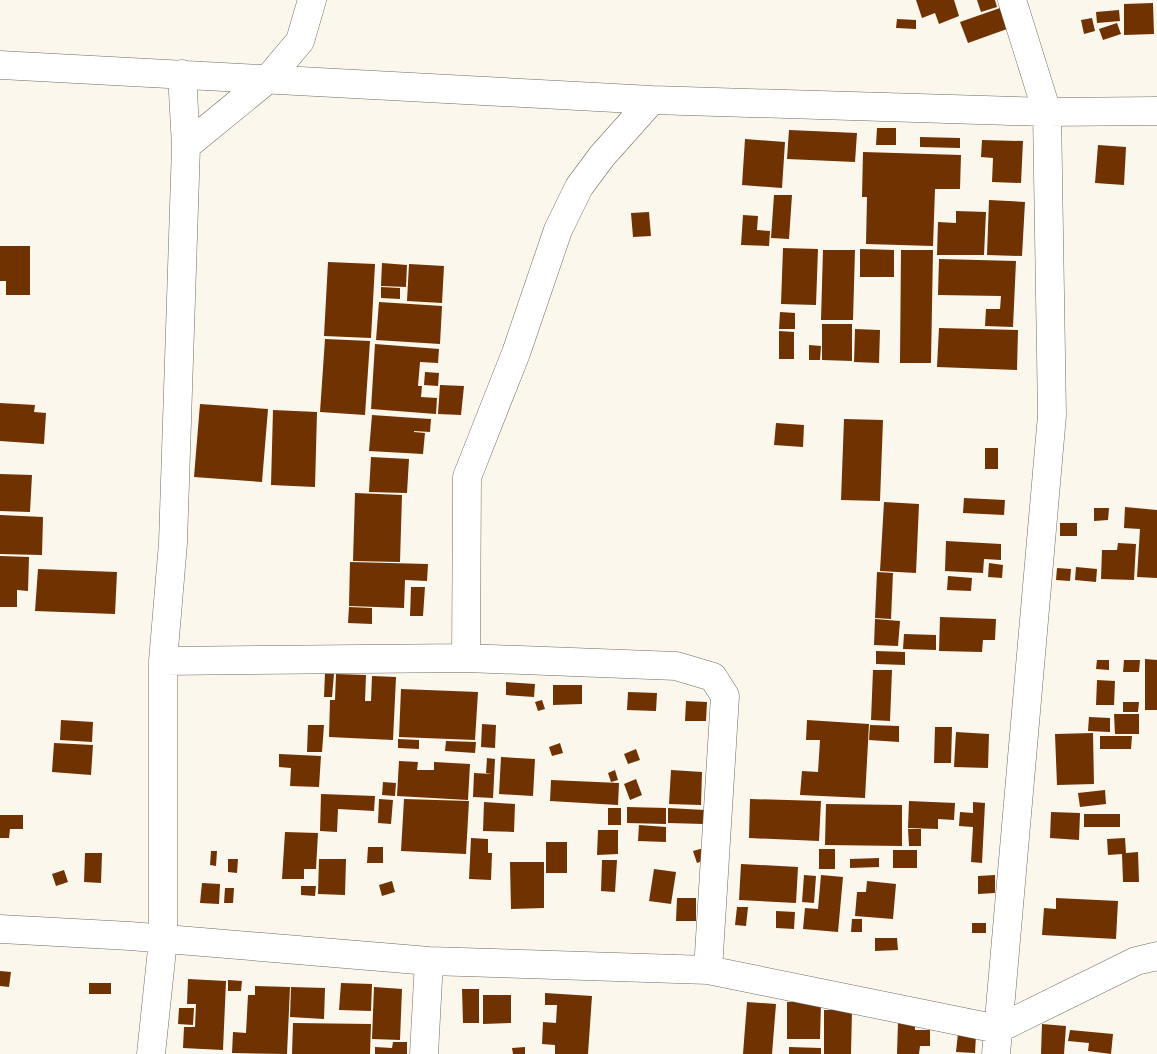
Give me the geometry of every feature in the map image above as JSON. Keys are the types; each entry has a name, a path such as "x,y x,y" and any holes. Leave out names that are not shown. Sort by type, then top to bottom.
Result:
{"street":[{"path":"186,146 268,79 300,41 312,0"},
{"path":"997,1041 1052,415 1047,112 1012,0"},
{"path":"0,65 652,100 1047,112 1157,111"},
{"path":"151,1054 163,940 163,661 173,543 186,146 182,74"},
{"path":"466,658 467,477 516,353 558,230 579,187 602,156 652,100"},
{"path":"163,661 466,658 676,666 713,677 725,696 708,970"},
{"path":"0,929 130,936 429,961 708,970 997,1041 1136,961 1157,956"},
{"path":"424,1054 429,961"}],"building":[{"path":"916,0 954,0 959,16 939,24 935,13 922,18"},
{"path":"977,0 995,0 997,7 981,12"},
{"path":"1153,3 1154,34 1124,35 1124,4"},
{"path":"1000,8 1007,29 968,43 960,22"},
{"path":"1119,10 1120,21 1097,23 1096,12"},
{"path":"1092,18 1095,31 1084,34 1081,20"},
{"path":"897,19 916,20 916,29 896,28"},
{"path":"1117,23 1121,34 1103,40 1099,29"},
{"path":"877,128 896,128 896,145 876,145"},
{"path":"789,130 857,133 855,162 787,159"},
{"path":"920,137 960,138 960,148 920,147"},
{"path":"745,139 785,142 782,188 742,185"},
{"path":"982,140 1023,141 1021,183 992,182 993,158 981,157"},
{"path":"1098,145 1126,147 1124,185 1095,183"},
{"path":"863,152 961,155 960,189 935,189 933,246 866,244 867,197 862,197"},
{"path":"774,195 792,195 789,239 771,238"},
{"path":"989,200 1025,202 1022,256 987,255"},
{"path":"956,211 986,212 984,255 937,255 938,222 956,223"},
{"path":"649,212 651,236 633,237 631,213"},
{"path":"743,215 758,216 757,230 770,231 769,246 741,245"},
{"path":"0,246 30,246 30,295 6,295 6,281 0,281"},
{"path":"783,248 818,249 816,305 781,304"},
{"path":"860,249 894,250 894,277 860,277"},
{"path":"823,250 855,250 853,320 821,320"},
{"path":"901,250 933,250 931,363 900,363"},
{"path":"939,259 1016,261 1013,327 985,326 986,309 1000,309 1001,296 938,295"},
{"path":"328,262 375,264 371,338 324,336"},
{"path":"382,263 407,265 406,287 381,286"},
{"path":"409,264 444,266 442,303 407,301"},
{"path":"381,287 400,288 400,299 381,298"},
{"path":"379,302 442,306 440,344 376,340"},
{"path":"780,312 795,313 795,329 779,329"},
{"path":"822,324 852,324 852,361 822,360"},
{"path":"939,328 1018,330 1017,370 937,367"},
{"path":"855,329 880,330 879,363 854,362"},
{"path":"779,331 794,332 794,359 779,359"},
{"path":"325,339 370,341 365,415 320,412"},
{"path":"375,344 439,349 438,363 420,362 418,386 422,386 421,397 437,398 436,414 371,409"},
{"path":"809,345 821,346 820,360 809,360"},
{"path":"425,372 439,373 438,386 424,385"},
{"path":"440,385 464,386 461,415 438,414"},
{"path":"0,403 35,405 34,412 46,413 44,444 0,441"},
{"path":"200,404 268,409 262,482 194,477"},
{"path":"273,410 317,412 315,487 271,485"},
{"path":"372,415 431,419 430,432 414,431 425,433 423,454 369,451"},
{"path":"844,419 883,420 880,501 841,500"},
{"path":"776,423 804,425 803,447 774,445"},
{"path":"985,448 998,448 998,469 985,469"},
{"path":"371,457 409,459 407,493 369,492"},
{"path":"0,474 32,475 30,512 0,511"},
{"path":"355,493 402,495 400,562 353,561"},
{"path":"964,498 1005,500 1004,515 963,513"},
{"path":"884,502 919,504 916,573 880,571"},
{"path":"1125,507 1157,510 1157,578 1137,577 1140,529 1124,528"},
{"path":"1094,508 1109,508 1108,520 1094,521"},
{"path":"0,515 43,517 42,555 0,554"},
{"path":"1060,523 1077,523 1077,536 1060,536"},
{"path":"946,541 1001,544 1001,560 984,559 983,573 945,571"},
{"path":"1118,543 1136,544 1134,580 1101,579 1102,550 1117,550"},
{"path":"0,556 29,557 28,591 17,590 17,607 0,607"},
{"path":"350,562 428,564 427,581 405,580 404,608 349,606"},
{"path":"989,563 1003,565 1002,578 988,577"},
{"path":"1076,567 1097,569 1096,582 1075,580"},
{"path":"1057,568 1071,569 1070,581 1056,580"},
{"path":"38,569 117,572 115,614 35,611"},
{"path":"877,572 893,573 891,619 875,618"},
{"path":"948,576 972,578 971,591 947,590"},
{"path":"411,587 425,587 423,616 410,616"},
{"path":"349,607 372,608 372,624 348,623"},
{"path":"940,617 996,619 995,640 983,640 982,652 939,651"},
{"path":"875,619 900,621 898,646 874,645"},
{"path":"904,634 936,635 936,650 903,649"},
{"path":"876,651 905,652 905,665 876,664"},
{"path":"1145,659 1157,660 1157,710 1145,710"},
{"path":"1097,660 1109,660 1109,670 1096,669"},
{"path":"1124,660 1140,660 1139,672 1123,672"},
{"path":"873,670 892,670 890,721 871,720"},
{"path":"325,673 334,674 332,697 324,697"},
{"path":"336,674 366,675 365,701 371,701 372,676 396,677 393,740 329,737 330,700 335,700"},
{"path":"1097,680 1115,681 1114,705 1096,705"},
{"path":"506,682 535,684 534,697 506,695"},
{"path":"553,685 582,685 582,704 553,705"},
{"path":"401,689 478,692 475,740 399,737"},
{"path":"628,692 657,693 656,711 627,710"},
{"path":"542,700 545,709 538,711 535,702"},
{"path":"686,701 707,702 706,721 685,721"},
{"path":"1123,702 1139,702 1138,712 1123,712"},
{"path":"1114,714 1139,714 1139,734 1115,734"},
{"path":"1089,717 1110,718 1110,732 1088,731"},
{"path":"61,720 93,722 92,742 60,740"},
{"path":"807,720 869,724 865,798 800,795 802,771 818,772 820,740 806,740"},
{"path":"482,724 496,725 495,748 481,747"},
{"path":"308,725 324,725 322,752 307,752"},
{"path":"870,725 899,726 899,742 869,740"},
{"path":"935,727 952,727 951,763 934,763"},
{"path":"956,732 989,734 988,768 954,767"},
{"path":"1093,733 1094,784 1057,785 1055,734"},
{"path":"1100,736 1132,736 1131,749 1100,749"},
{"path":"398,739 419,740 419,749 398,748"},
{"path":"446,741 476,742 475,753 445,751"},
{"path":"54,743 93,745 91,775 52,772"},
{"path":"560,743 563,753 552,756 549,747"},
{"path":"636,749 640,760 628,764 624,754"},
{"path":"279,754 321,756 319,787 290,786 291,768 279,767"},
{"path":"501,757 535,759 533,796 499,794"},
{"path":"487,758 495,759 493,798 473,797 474,773 492,774 486,773"},
{"path":"399,761 418,762 417,770 434,770 434,762 470,764 468,800 397,796"},
{"path":"615,770 618,780 611,782 608,773"},
{"path":"671,770 702,772 701,805 669,804"},
{"path":"636,779 642,795 630,800 624,784"},
{"path":"551,780 619,783 618,805 550,801"},
{"path":"383,782 396,783 395,796 382,795"},
{"path":"1105,790 1106,804 1080,807 1078,793"},
{"path":"321,794 375,796 374,811 338,809 337,832 320,831"},
{"path":"379,799 393,800 391,824 378,823"},
{"path":"404,799 469,801 466,854 401,851"},
{"path":"750,799 821,801 819,841 749,838"},
{"path":"909,801 955,803 954,820 938,819 938,829 908,828"},
{"path":"484,802 515,804 514,832 483,831"},
{"path":"973,802 985,803 982,863 971,862 973,827 959,826 960,812 973,813"},
{"path":"826,804 902,805 902,846 825,845"},
{"path":"627,807 666,808 666,824 627,823"},
{"path":"608,808 621,808 621,825 608,825"},
{"path":"668,808 705,810 704,824 668,823"},
{"path":"1051,812 1080,813 1079,840 1050,838"},
{"path":"1084,814 1120,814 1120,827 1084,827"},
{"path":"0,815 23,815 23,829 10,829 9,838 0,838"},
{"path":"639,825 666,827 666,842 638,841"},
{"path":"908,829 921,829 921,846 909,846"},
{"path":"598,830 618,830 618,854 597,855"},
{"path":"285,832 318,833 316,869 304,869 304,879 282,879"},
{"path":"471,838 488,839 488,853 492,853 491,880 469,879"},
{"path":"1125,838 1126,853 1138,852 1139,882 1123,882 1122,854 1108,855 1107,839"},
{"path":"546,842 567,842 567,873 546,873"},
{"path":"368,847 383,847 383,863 367,863"},
{"path":"704,848 708,859 697,863 693,851"},
{"path":"819,849 835,849 835,869 819,869"},
{"path":"893,850 917,850 917,868 893,868"},
{"path":"211,851 217,851 216,866 210,865"},
{"path":"85,853 102,853 101,883 84,882"},
{"path":"879,858 879,867 850,868 850,859"},
{"path":"228,859 238,859 237,873 228,872"},
{"path":"319,859 346,859 345,895 318,894"},
{"path":"602,860 617,860 615,892 601,891"},
{"path":"510,862 544,862 544,908 511,909"},
{"path":"741,864 798,867 796,903 739,900"},
{"path":"654,869 676,872 671,904 649,901"},
{"path":"64,870 68,882 56,886 52,874"},
{"path":"804,875 816,876 814,903 802,902"},
{"path":"821,875 843,877 838,932 803,929 805,908 818,909"},
{"path":"995,875 995,893 978,894 978,876"},
{"path":"392,881 395,892 382,896 379,885"},
{"path":"867,881 896,884 893,919 855,916 857,892 866,892"},
{"path":"202,883 220,884 219,904 200,903"},
{"path":"301,886 316,886 315,896 301,895"},
{"path":"225,888 234,888 233,903 224,903"},
{"path":"677,898 696,898 696,921 676,921"},
{"path":"1056,898 1118,901 1116,939 1042,935 1044,908 1056,909"},
{"path":"737,907 748,907 746,926 735,925"},
{"path":"776,911 795,912 794,929 776,928"},
{"path":"852,919 862,919 862,932 851,932"},
{"path":"972,923 986,923 986,933 972,933"},
{"path":"875,938 897,938 898,950 875,951"},
{"path":"0,971 11,972 9,987 0,986"},
{"path":"188,979 226,981 223,1050 183,1048 184,1027 195,1027 196,1004 187,1004"},
{"path":"228,980 242,981 241,991 228,991"},
{"path":"89,983 111,983 111,994 89,994"},
{"path":"341,983 372,984 371,1011 339,1010"},
{"path":"255,986 290,987 287,1054 232,1053 233,1032 246,1033 248,995 255,995"},
{"path":"291,987 325,988 324,1019 290,1017"},
{"path":"374,987 402,989 400,1040 372,1039"},
{"path":"462,989 479,989 479,1023 463,1023"},
{"path":"545,993 592,996 588,1054 555,1054 555,1045 542,1044 543,1022 556,1023 557,1005 545,1005"},
{"path":"483,995 511,995 511,1023 483,1024"},
{"path":"747,1002 776,1004 772,1054 743,1054"},
{"path":"787,1002 821,1002 820,1039 787,1039"},
{"path":"179,1008 194,1008 193,1025 178,1024"},
{"path":"824,1010 852,1010 851,1054 824,1054"},
{"path":"898,1022 915,1023 915,1030 930,1030 930,1046 920,1046 919,1054 897,1054"},
{"path":"293,1023 371,1024 370,1054 292,1054"},
{"path":"1042,1024 1066,1026 1064,1054 1041,1054"},
{"path":"1070,1030 1113,1034 1111,1054 1088,1051 1089,1043 1068,1041"},
{"path":"958,1033 976,1035 975,1053 956,1052"},
{"path":"393,1042 407,1042 407,1054 375,1054 375,1047 392,1048"},
{"path":"525,1047 525,1054 513,1054 512,1048"},
{"path":"789,1047 821,1048 821,1054 789,1054"}]}
